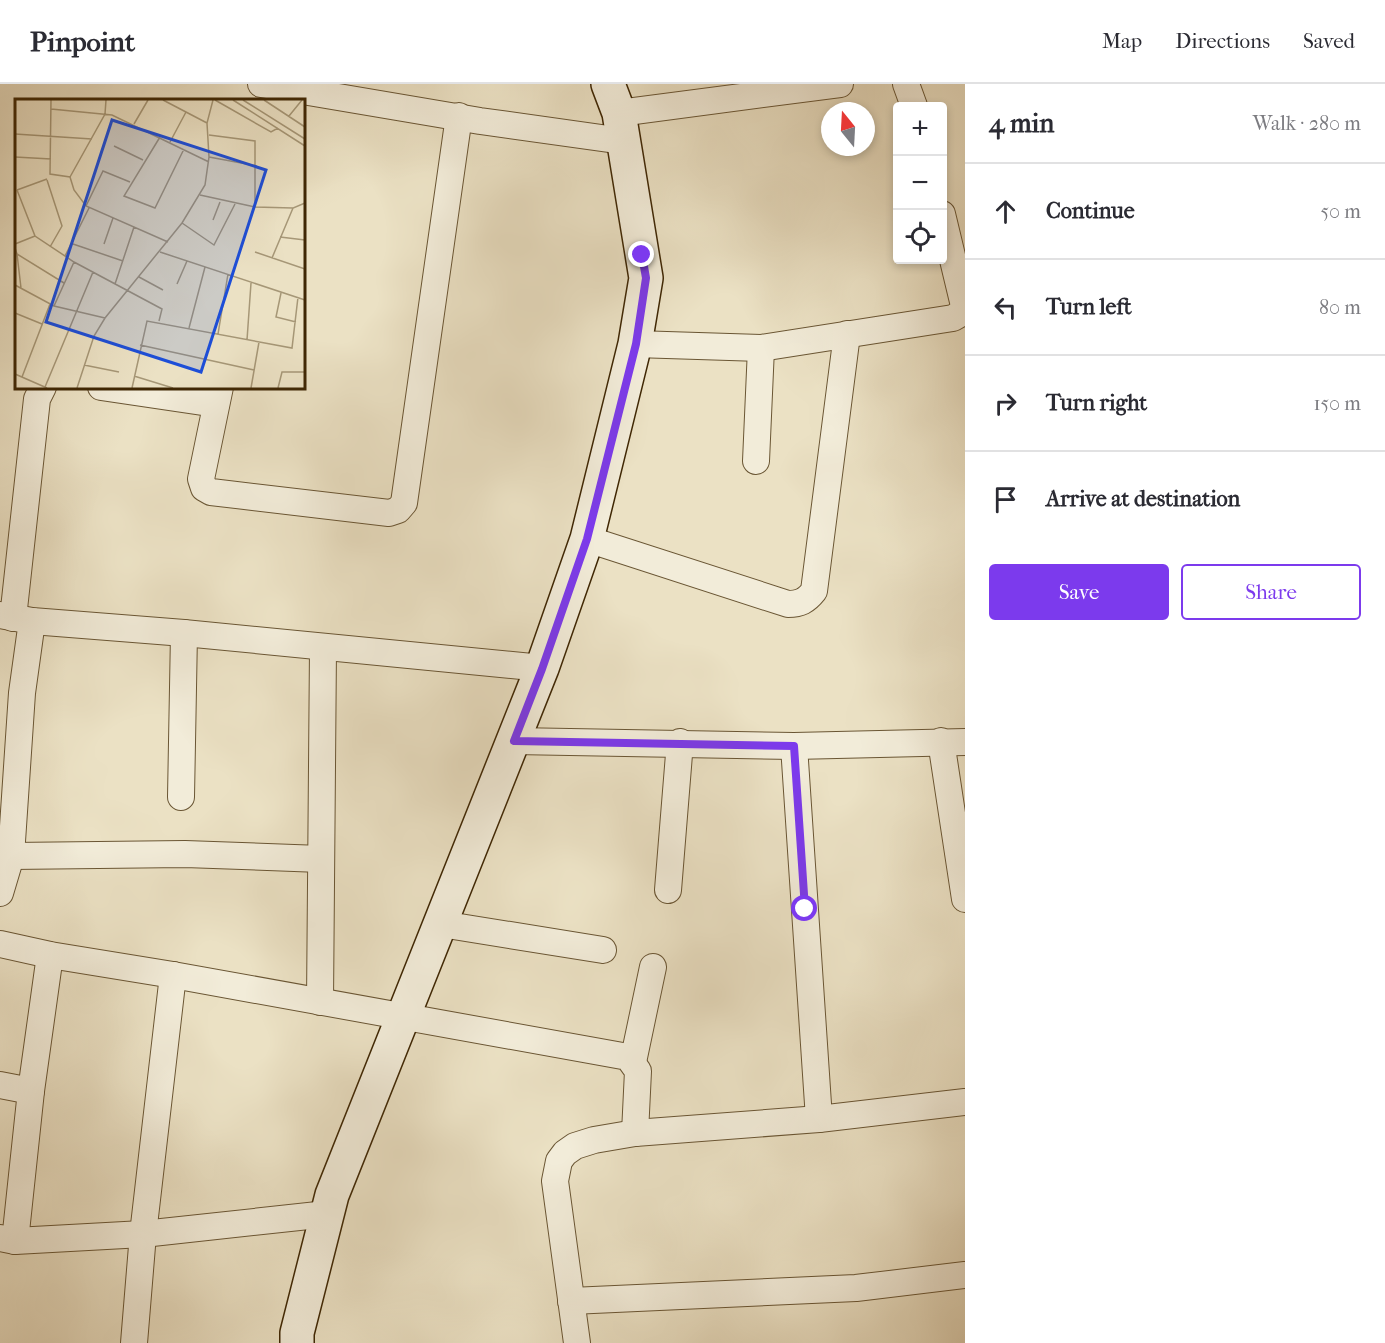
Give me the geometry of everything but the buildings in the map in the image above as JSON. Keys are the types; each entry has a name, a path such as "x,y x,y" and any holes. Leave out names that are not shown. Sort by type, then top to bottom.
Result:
{"street":[{"path":"261,84 299,95 370,93 459,117 617,113 840,84"},
{"path":"906,84 913,102"},
{"path":"297,1343 297,1333 332,1195 542,669 587,539 636,344 646,278 617,113"},
{"path":"116,388 218,395 201,479 204,488 211,492 389,513 398,510 404,504 459,117"},
{"path":"636,344 760,348 953,318 965,310 947,235"},
{"path":"587,539 788,604 807,600 814,591 847,334"},
{"path":"756,461 760,348"},
{"path":"0,893 11,856 22,693 15,618 37,399 42,388"},
{"path":"15,618 542,669"},
{"path":"181,797 184,633"},
{"path":"320,1002 323,648"},
{"path":"514,741 680,742 794,746 953,742 965,899"},
{"path":"668,891 680,742"},
{"path":"794,746 819,1119"},
{"path":"11,856 185,854 321,859"},
{"path":"441,924 603,950"},
{"path":"0,944 50,955 174,975 628,1057 638,1071 635,1133"},
{"path":"50,955 7,1240 143,1234 327,1214"},
{"path":"633,1062 653,967"},
{"path":"134,1343 143,1234 174,975"},
{"path":"0,1085 31,1091"},
{"path":"577,1343 555,1181 560,1161 565,1153 575,1146 594,1140 635,1133 819,1119 965,1102"},
{"path":"571,1301 856,1288 965,1275"}],"route":[{"path":"642,255 646,278 636,344 587,539 542,669 514,741 680,742 794,746 805,909"}]}
